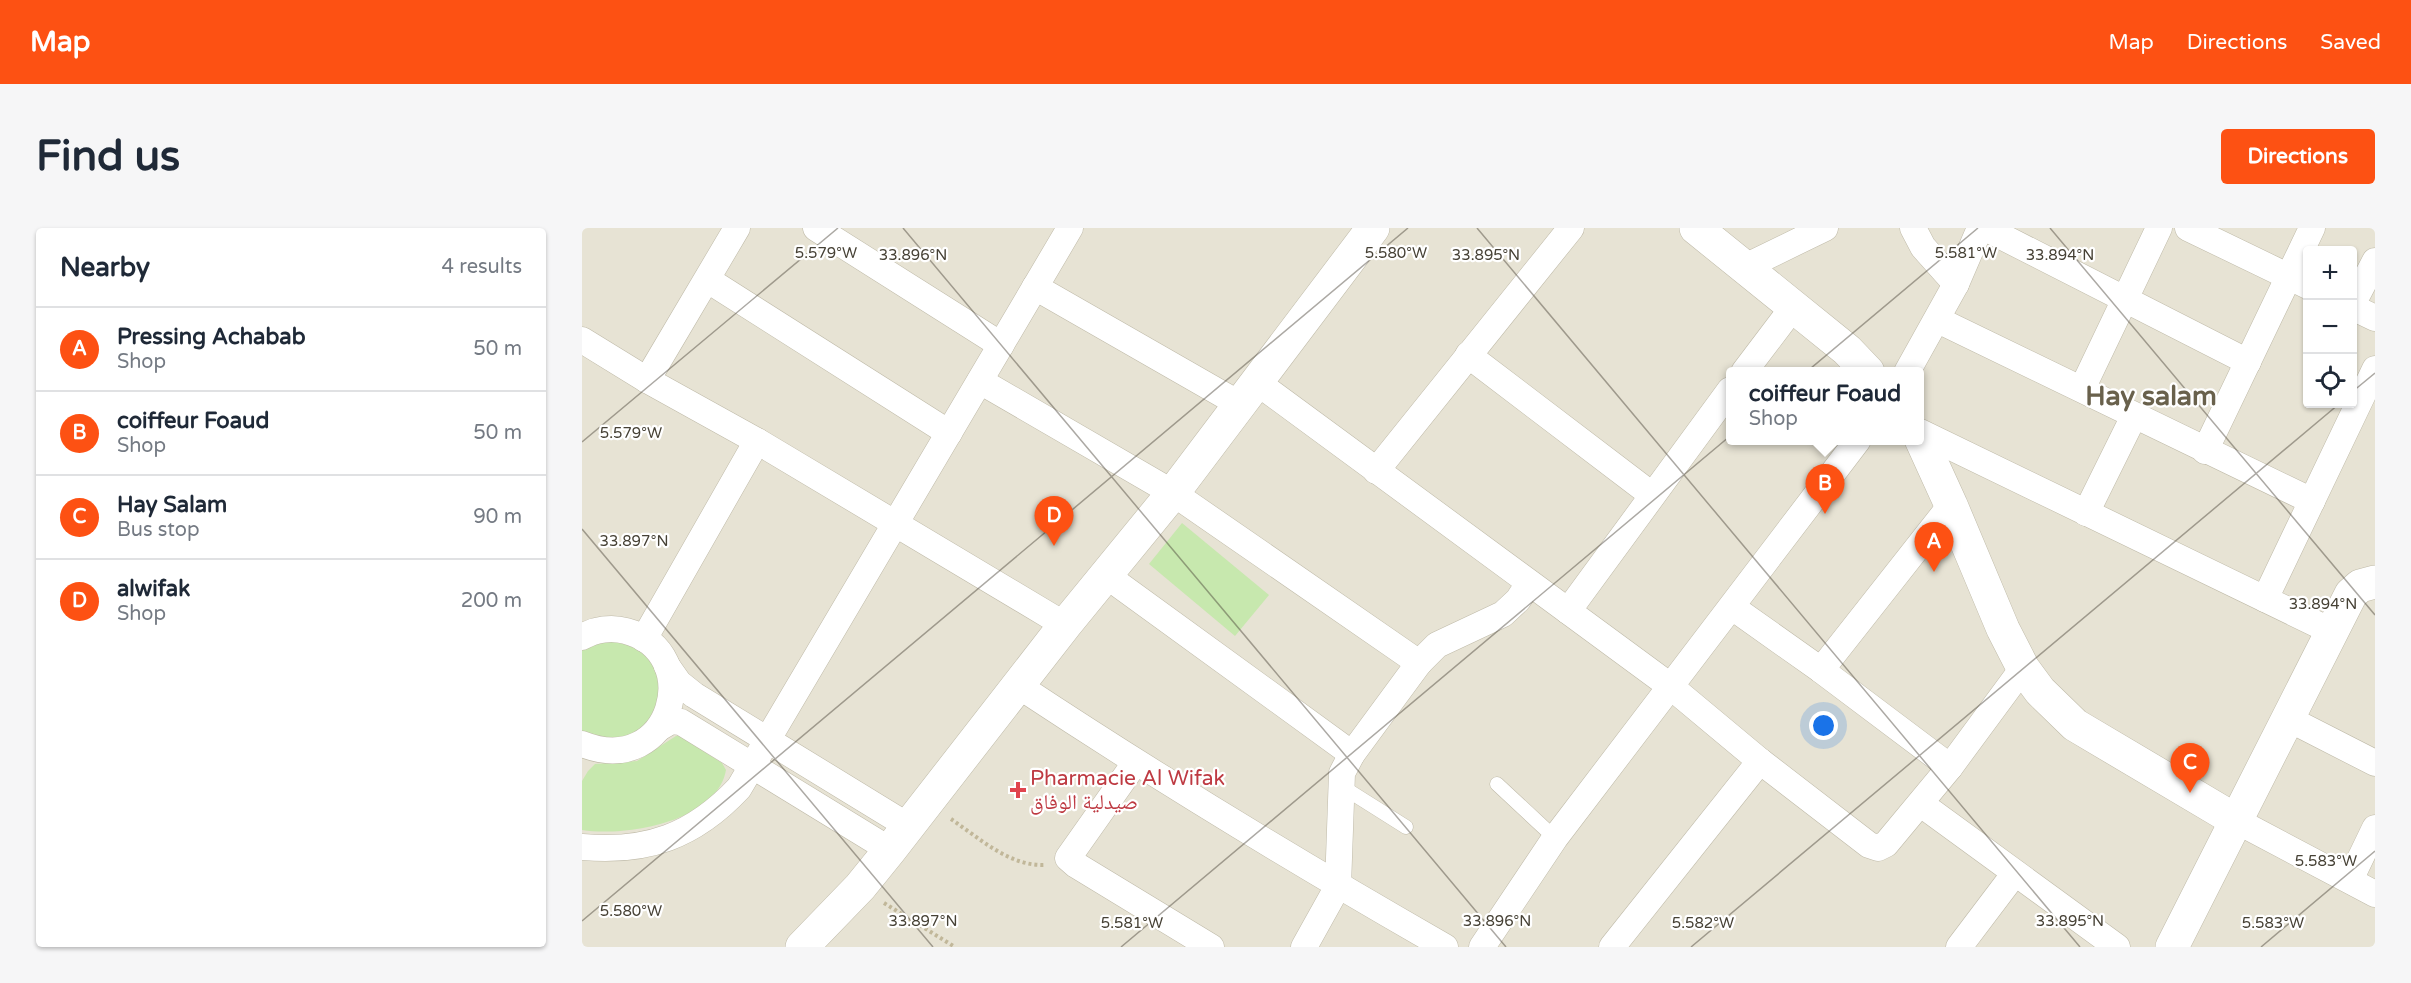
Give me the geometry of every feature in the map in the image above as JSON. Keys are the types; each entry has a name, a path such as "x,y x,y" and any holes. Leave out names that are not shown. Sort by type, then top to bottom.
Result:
{"street":[{"path":"647,380 737,228"},
{"path":"816,228 1001,345"},
{"path":"582,848 631,848 656,843 702,822 722,807 739,788 1071,228"},
{"path":"802,947 860,887 1065,625 1173,493 1373,228"},
{"path":"1376,471 1571,228"},
{"path":"1696,228 1847,350 1863,367"},
{"path":"1745,267 1825,228"},
{"path":"1913,228 1923,247 1956,284"},
{"path":"1910,367 1938,320 1980,228"},
{"path":"1985,228 2248,362"},
{"path":"2082,389 2159,228"},
{"path":"2188,228 2298,282"},
{"path":"2205,451 2248,362 2298,282 2312,228"},
{"path":"2355,300 2375,261"},
{"path":"708,280 949,433"},
{"path":"1035,287 1249,394 1376,471 1670,686 1760,761 1869,844 1878,848 1886,844 1921,804 2023,668"},
{"path":"1748,367 1794,306"},
{"path":"2357,309 2375,318"},
{"path":"1938,320 2312,501"},
{"path":"582,340 647,380 757,441 896,523 1065,625"},
{"path":"1468,355 1652,495"},
{"path":"2265,599 2312,501 2369,394 2375,369"},
{"path":"980,381 1173,493 1419,663"},
{"path":"1568,611 1726,397"},
{"path":"2086,513 2134,416"},
{"path":"1924,437 2331,631"},
{"path":"644,639 757,441"},
{"path":"1924,444 2003,628 2023,668 2040,691 2075,725 2237,821 2375,894"},
{"path":"1482,947 1555,838 1855,445"},
{"path":"1821,670 1951,505"},
{"path":"1107,576 1352,754"},
{"path":"2172,947 2351,594 2360,586 2375,582"},
{"path":"1304,947 1338,886 1342,773 1352,754 1419,663 1437,645 1503,614 1518,600 1529,583"},
{"path":"1732,607 1821,670 1950,767"},
{"path":"582,637 604,629 623,630 644,639 660,655 680,683 694,695 908,826"},
{"path":"582,744 598,750 623,750 647,740 668,714 672,698 667,666"},
{"path":"1019,686 1135,763 1338,886 1445,947"},
{"path":"2287,718 2375,763"},
{"path":"659,728 670,721 681,722 753,766 908,826"},
{"path":"1612,947 1760,761"},
{"path":"1135,763 1068,858 1211,947"},
{"path":"1921,804 2117,947"},
{"path":"2349,880 2375,828"},
{"path":"1959,947 2015,873"}],"lane":[{"path":"1497,784 1555,838"},
{"path":"1341,786 1406,826"}],"path":[{"path":"908,826 1002,853 1026,865 1043,866 1068,858"},
{"path":"860,887 955,947"}],"shaded area":[{"path":"582,228 2375,228 2375,947 582,947"}],"green space":[{"path":"1182,523 1269,595 1235,636 1149,564"},
{"path":"622,639 647,653 661,679 658,707 641,731 614,741 582,731 582,647"},
{"path":"676,736 680,736 722,763 726,770 719,788 706,802 688,814 644,828 600,832 582,830 582,781 595,764 637,761"}],"place":[{"name":"coiffeur Foaud","path":"1825,514"},
{"name":"alwifak","path":"1054,546"},
{"name":"Pressing Achabab","path":"1934,572"},
{"name":"Pharmacie Al Wifak صيدلية الوفاق","path":"1018,790"},
{"name":"Hay Salam","path":"2190,793"}],"district":[{"name":"Hay salam","path":"2151,396"}]}
